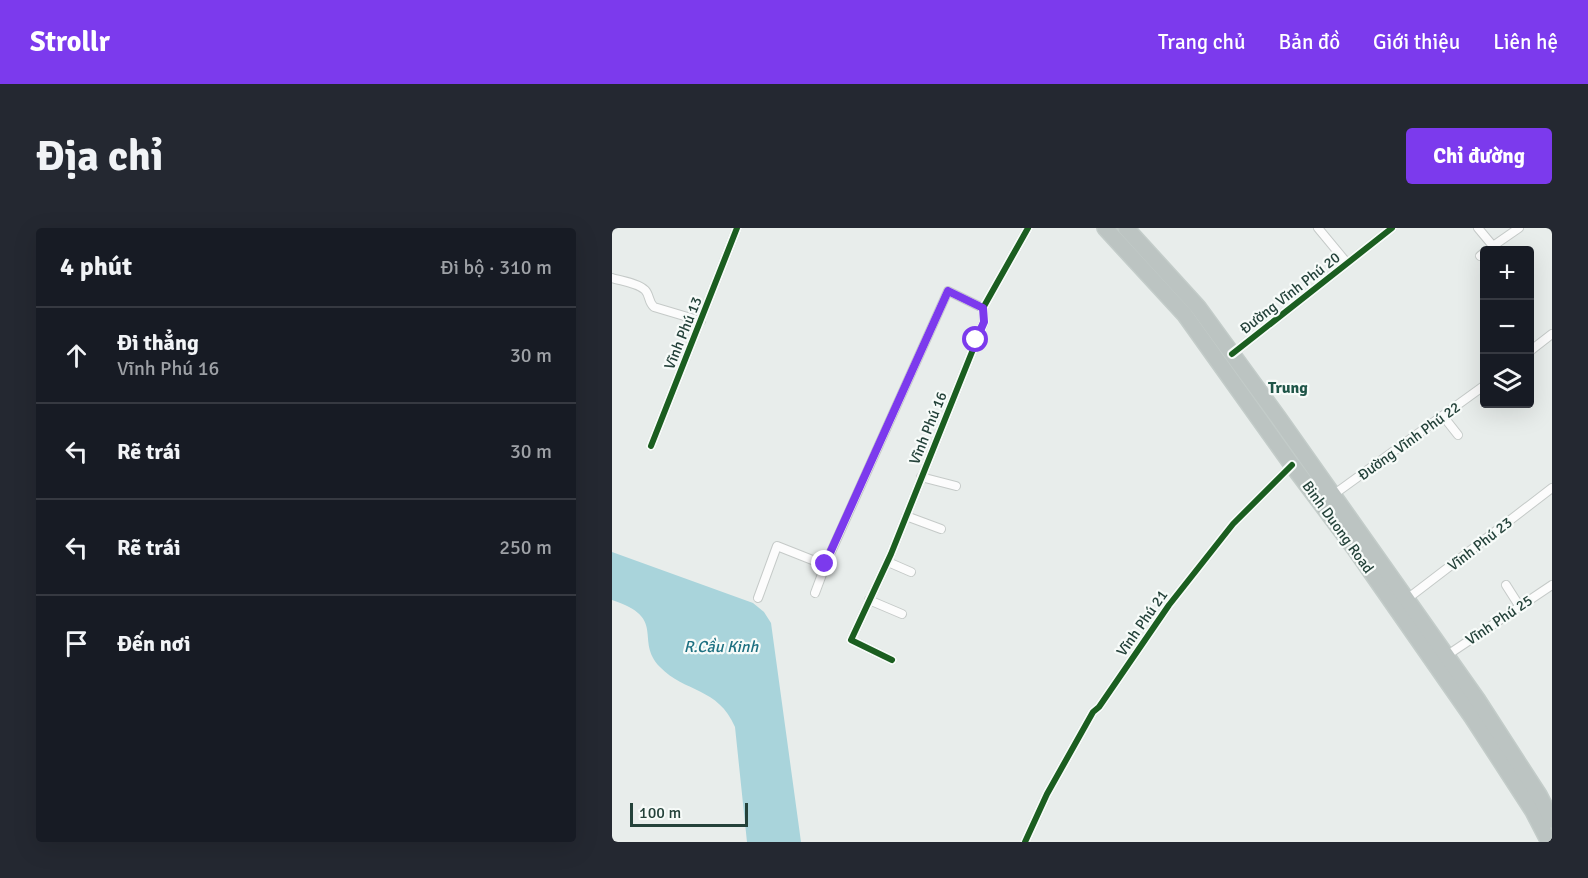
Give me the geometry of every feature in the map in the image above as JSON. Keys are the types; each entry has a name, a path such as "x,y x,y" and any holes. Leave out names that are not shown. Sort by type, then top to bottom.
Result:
{"highway":[{"name":"Binh Duong Road","path":"1106,228 1185,315 1298,460 1333,495 1446,656 1539,795 1552,820"},
{"name":"Binh Duong Road","path":"1131,230 1197,307 1232,354 1355,549 1472,717 1533,812 1549,842"}],"street":[{"name":"Vĩnh Phú 13","path":"651,446 737,228"},
{"name":"Vĩnh Phú 16","path":"892,660 851,640 888,562 984,322 983,308 1028,228"},
{"path":"1318,228 1347,263"},
{"path":"1478,228 1484,246"},
{"path":"1493,246 1519,228"},
{"name":"Đường Vĩnh Phú 20","path":"1232,354 1388,229"},
{"path":"612,278 644,289 654,307 700,321"},
{"path":"815,593 825,564 948,291 983,308"},
{"path":"1534,348 1552,334"},
{"name":"Đường Vĩnh Phú 22","path":"1333,495 1480,389"},
{"path":"1443,416 1458,435"},
{"name":"Vĩnh Phú 21","path":"1025,842 1047,794 1093,712 1099,707 1169,605 1233,524 1298,460"},
{"path":"921,477 956,486"},
{"name":"Vĩnh Phú 23","path":"1407,599 1552,488"},
{"path":"906,516 941,529"},
{"path":"758,598 777,546 825,564"},
{"path":"888,562 911,572"},
{"path":"1506,585 1520,607"},
{"name":"Vĩnh Phú 25","path":"1446,656 1552,585"},
{"path":"869,600 902,614"}],"water":[{"name":"R.Cầu Kinh","path":"612,552 753,603 764,612 771,623 801,842 747,842 735,727 720,704 680,682 660,667 649,648 645,622 629,607 612,600"}],"cycle path":[{"path":"651,446 737,228"},
{"path":"892,660 851,640 891,554 984,322 983,308 1028,228"},
{"path":"1232,354 1392,228"},
{"path":"1025,842 1047,794 1093,712 1099,707 1169,605 1233,524 1292,465"}],"district":[{"name":"Trung","path":"1288,387"}],"route":[{"path":"825,564 948,291 983,308 984,322 976,340"}]}
